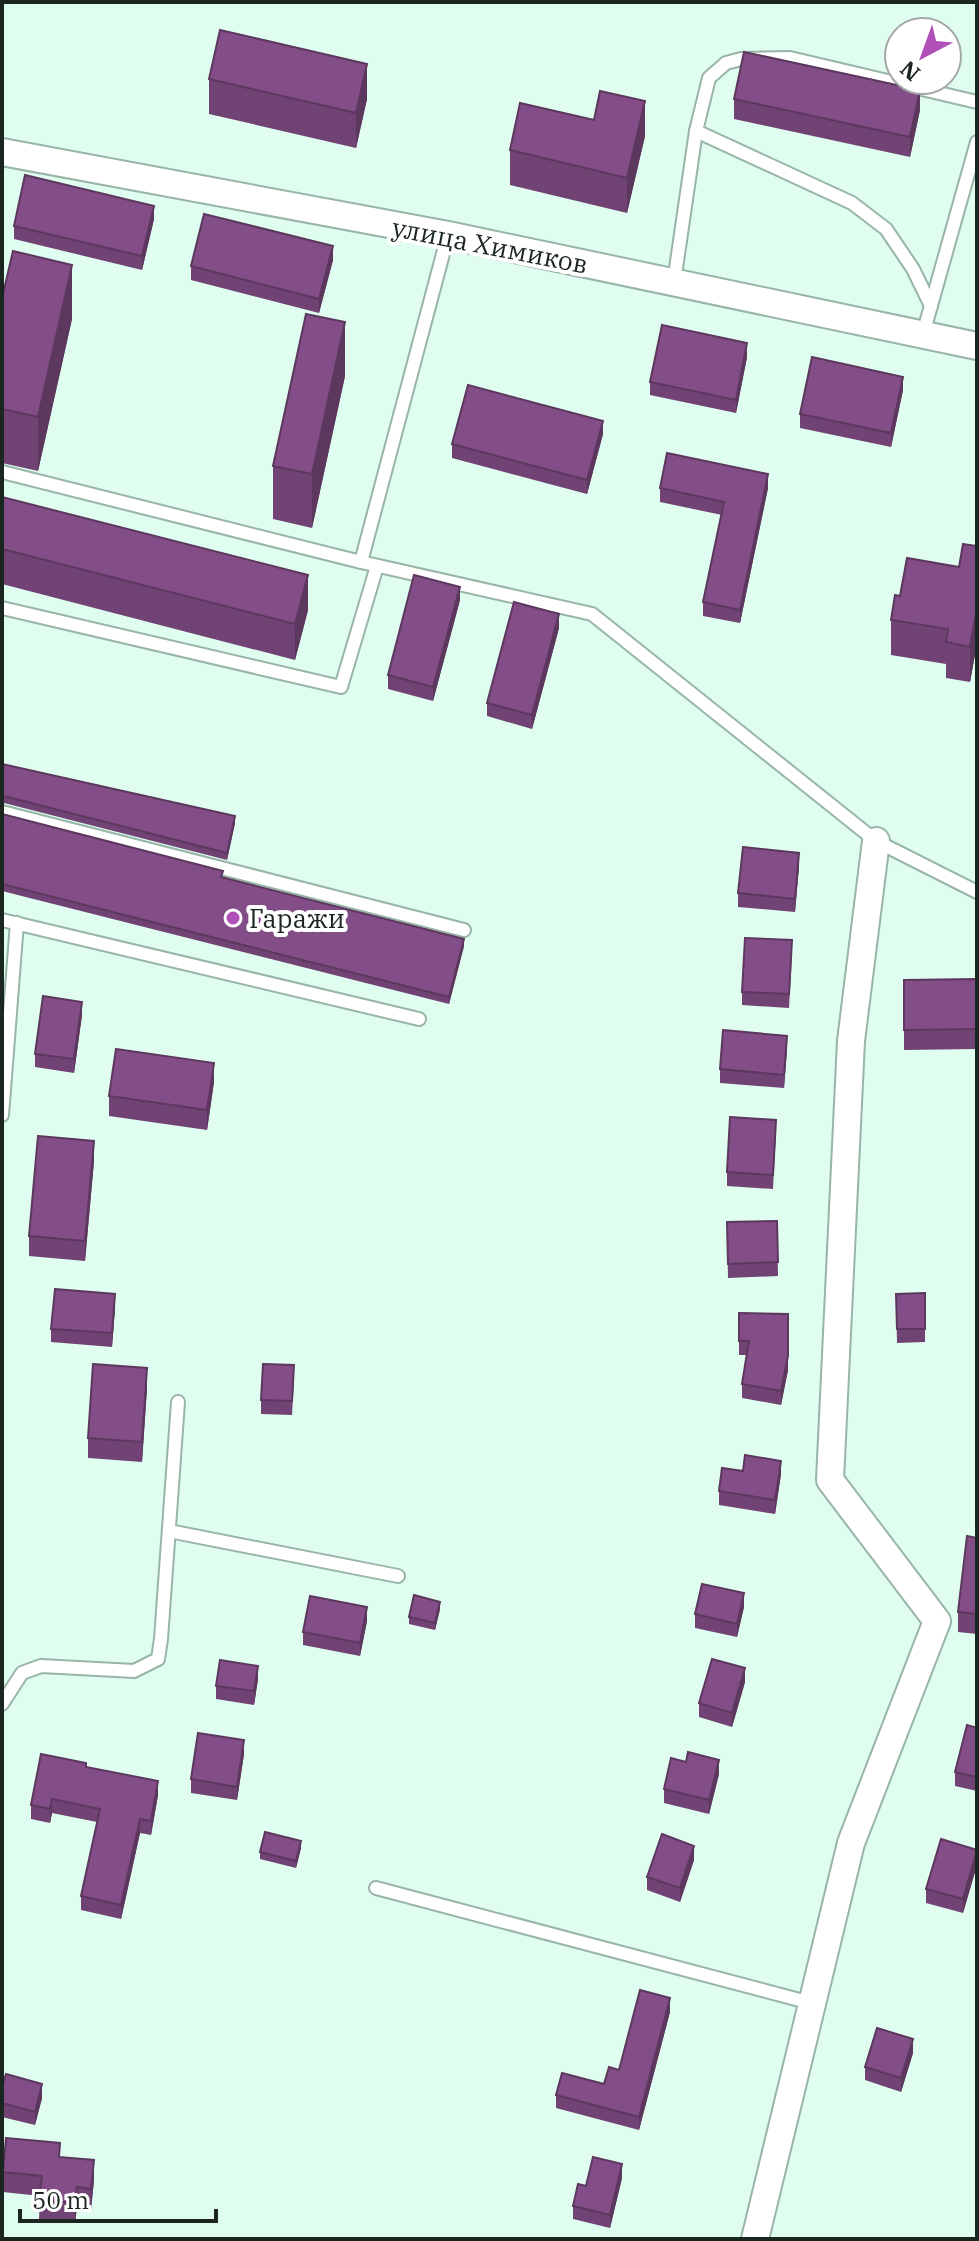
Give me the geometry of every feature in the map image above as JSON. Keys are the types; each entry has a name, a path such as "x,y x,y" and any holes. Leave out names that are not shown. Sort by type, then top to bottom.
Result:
{"street":[{"name":"улица Химиков","path":"2,152 448,235 977,346"},
{"path":"755,2239 851,1843 937,1621 830,1480 851,1041 876,841"}],"lane":[{"path":"674,282 696,131 709,78 726,63 741,59 790,58 977,102"},
{"path":"696,131 852,203 886,229 913,269 931,306"},
{"path":"923,334 974,168 977,142"},
{"path":"361,562 448,235"},
{"path":"2,472 377,566 592,614 876,841 977,892"},
{"path":"2,608 341,687 377,566"},
{"path":"2,812 464,930"},
{"path":"2,920 419,1019"},
{"path":"2,1115 17,923"},
{"path":"2,1704 22,1673 41,1666 134,1671 158,1659 178,1402"},
{"path":"169,1531 398,1576"},
{"path":"376,1888 811,2003"}],"building":[{"path":"220,30 367,64 356,113 209,79"},
{"path":"744,52 883,82 883,96 919,96 910,137 734,99"},
{"path":"600,91 645,101 627,178 510,150 520,103 594,120"},
{"path":"25,175 154,206 142,256 14,226"},
{"path":"204,214 333,246 319,299 191,266"},
{"path":"13,251 72,265 38,417 2,409 2,298"},
{"path":"306,314 345,322 312,474 273,466"},
{"path":"662,325 747,343 736,400 650,382"},
{"path":"812,357 903,377 891,433 800,414"},
{"path":"468,385 603,421 587,480 452,444"},
{"path":"667,453 768,474 740,610 703,602 724,502 660,488"},
{"path":"2,497 308,575 295,624 2,549"},
{"path":"963,544 977,546 977,614 970,647 946,642 948,629 891,620 895,595 900,596 907,558 959,567"},
{"path":"414,575 460,587 433,687 388,675"},
{"path":"514,602 559,614 532,715 487,703"},
{"path":"2,764 235,816 227,853 2,797"},
{"name":"Гаражи","path":"2,814 223,871 221,877 464,939 449,997 2,884"},
{"path":"743,847 799,853 795,899 738,893"},
{"path":"745,938 792,940 789,994 742,992"},
{"path":"977,979 977,1029 904,1030 904,980"},
{"path":"43,996 82,1002 74,1059 35,1054"},
{"path":"723,1030 787,1036 784,1075 720,1069"},
{"path":"116,1049 214,1063 207,1110 109,1096"},
{"path":"730,1117 776,1120 773,1175 727,1172"},
{"path":"38,1136 94,1141 85,1241 29,1236"},
{"path":"777,1221 778,1262 728,1264 727,1222"},
{"path":"55,1289 115,1294 112,1333 51,1329"},
{"path":"925,1293 925,1329 897,1329 896,1294"},
{"path":"739,1313 788,1314 788,1356 781,1391 742,1384 749,1341 739,1341"},
{"path":"93,1364 147,1368 142,1442 88,1438"},
{"path":"263,1364 294,1365 292,1401 261,1400"},
{"path":"745,1455 781,1461 775,1500 719,1491 722,1468 743,1471"},
{"path":"967,1536 977,1538 977,1614 958,1612"},
{"path":"702,1584 744,1593 737,1624 695,1614"},
{"path":"414,1595 440,1602 435,1623 409,1617"},
{"path":"310,1596 367,1607 360,1643 303,1632"},
{"path":"712,1659 745,1668 732,1713 699,1703"},
{"path":"220,1660 258,1666 254,1691 216,1686"},
{"path":"967,1725 977,1728 977,1777 955,1772"},
{"path":"198,1733 244,1740 237,1787 191,1779"},
{"path":"688,1752 719,1760 709,1800 664,1789 671,1758 686,1762"},
{"path":"41,1754 86,1763 86,1767 158,1781 151,1821 140,1819 121,1905 81,1896 100,1809 52,1799 50,1809 31,1805"},
{"path":"265,1832 301,1841 296,1861 260,1852"},
{"path":"662,1834 694,1846 680,1888 647,1877"},
{"path":"941,1839 977,1850 963,1899 926,1889"},
{"path":"640,1990 670,1998 639,2117 556,2095 562,2073 604,2084 609,2067 619,2070"},
{"path":"877,2028 913,2039 901,2078 865,2067"},
{"path":"6,2074 42,2084 35,2112 2,2103"},
{"path":"6,2138 60,2143 59,2157 94,2160 91,2189 77,2187 75,2203 39,2199 42,2176 3,2172"},
{"path":"593,2157 622,2164 610,2215 573,2206 578,2184 586,2186"}],"place":[{"name":"Гаражи","path":"233,918"}]}
